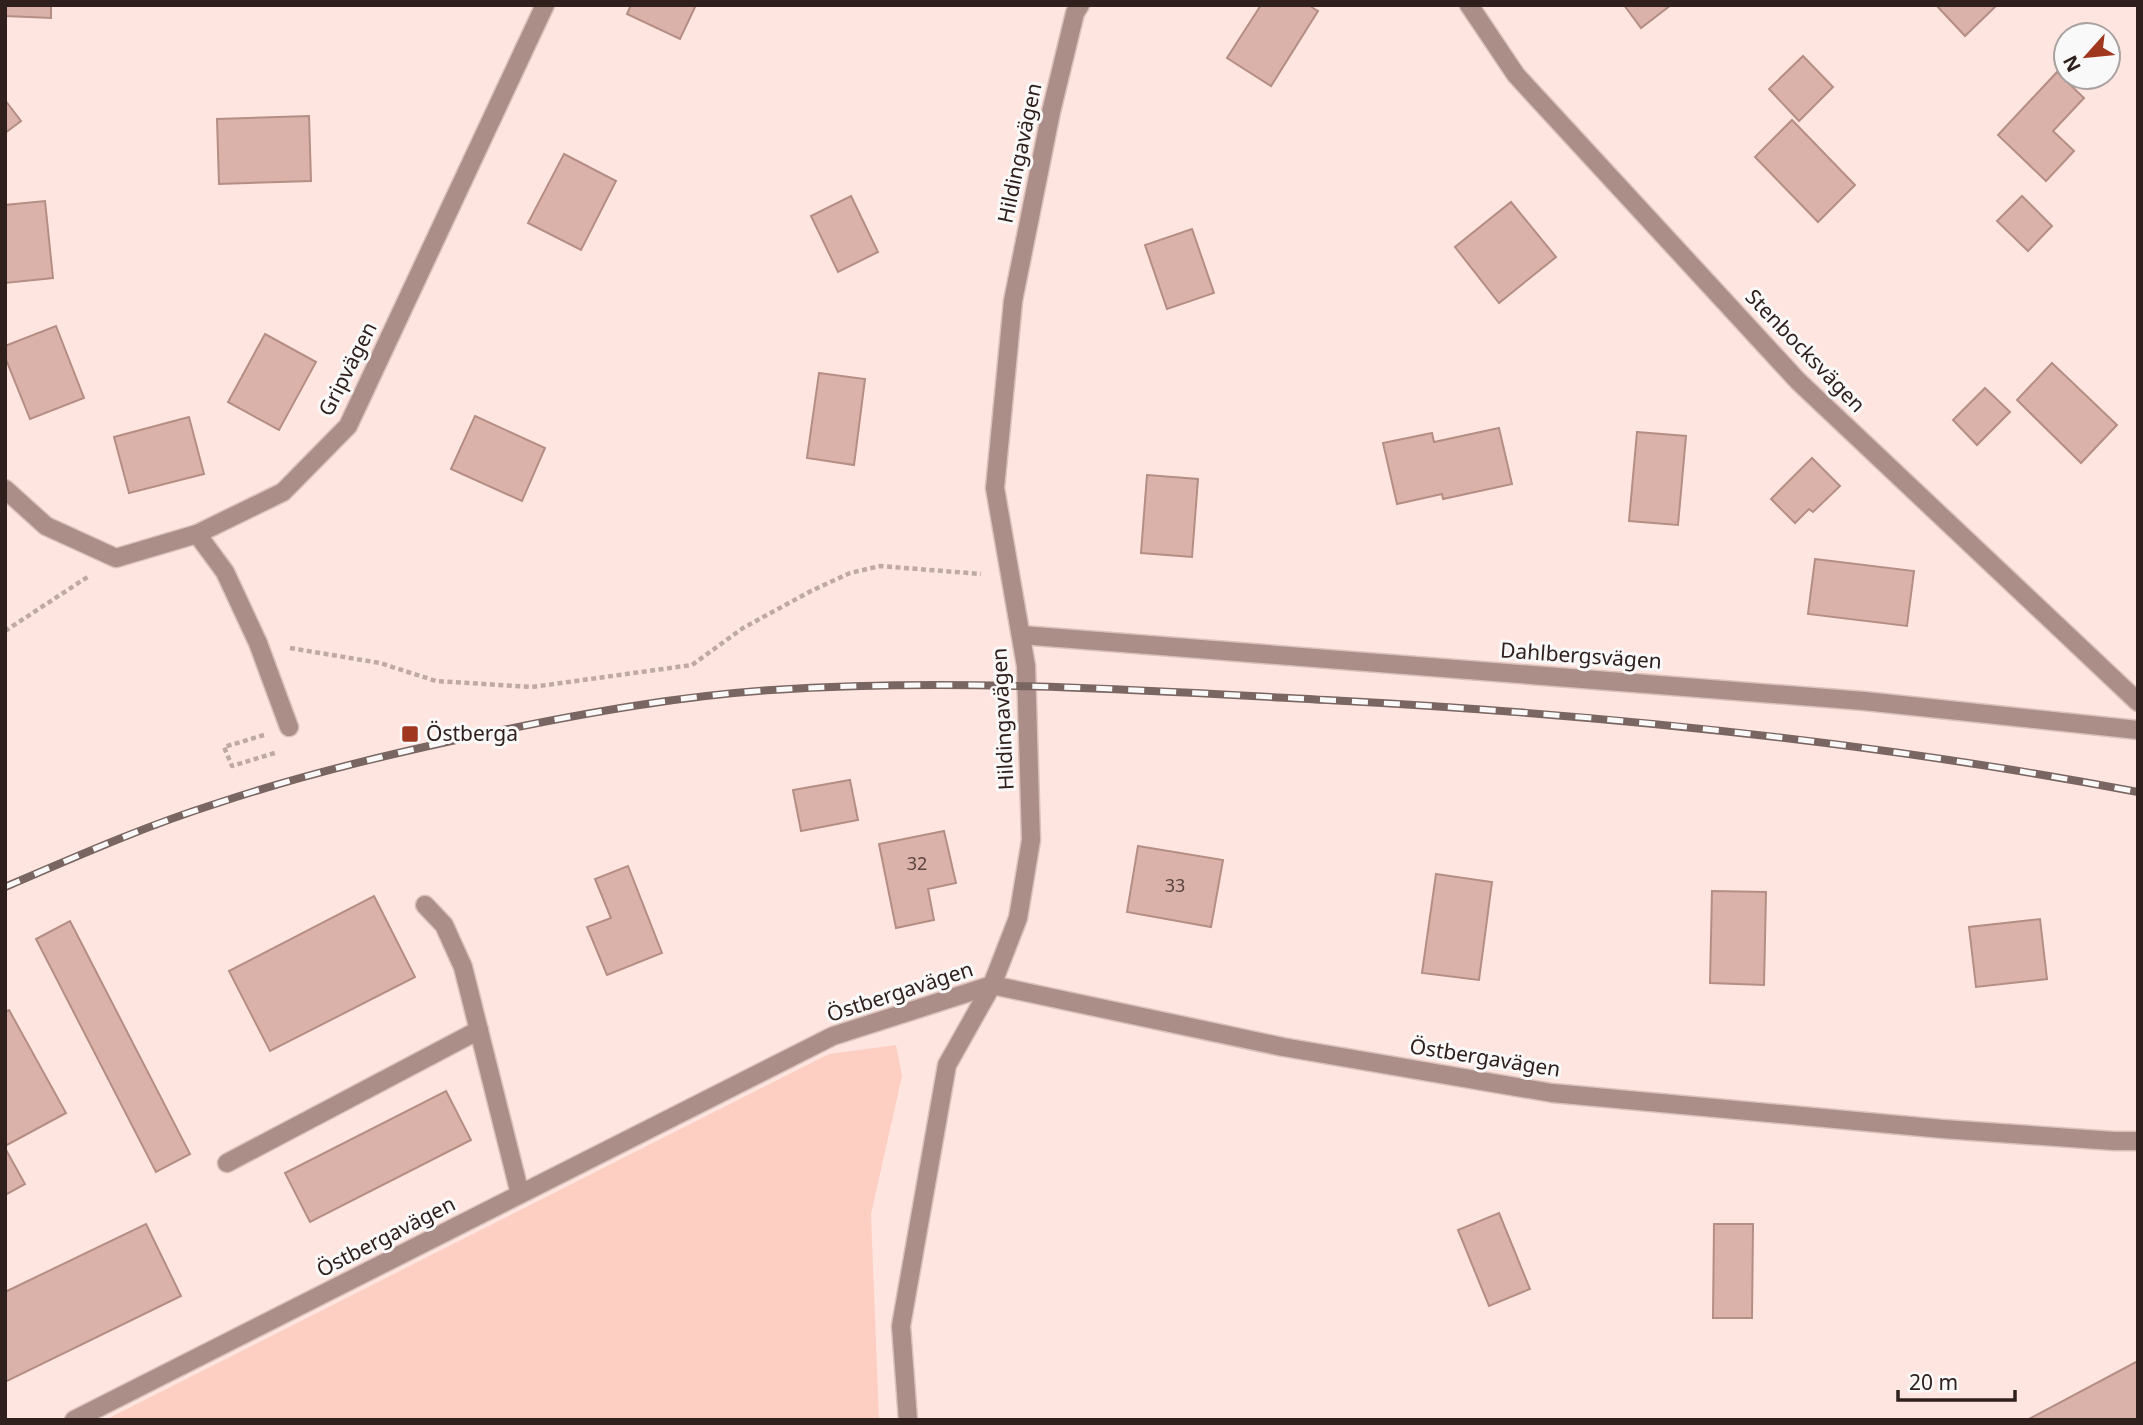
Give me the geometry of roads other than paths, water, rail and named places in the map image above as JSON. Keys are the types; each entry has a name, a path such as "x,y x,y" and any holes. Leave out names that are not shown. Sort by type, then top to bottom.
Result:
{"street":[{"name":"Gripvägen","path":"5,489 46,526 116,558 197,534 283,492 348,426 545,5"},
{"name":"Hildingavägen","path":"908,1420 901,1326 947,1065 992,985 1017,918 1031,840 1027,685 995,488 1013,301 1051,112 1075,13 1080,5"},
{"name":"Stenbocksvägen","path":"1469,5 1516,75 1798,381 2138,702"},
{"path":"197,534 225,572 258,643 289,727"},
{"name":"Dahlbergsvägen","path":"1021,635 1864,701 2138,730"},
{"path":"425,905 444,925 463,967 520,1194"},
{"name":"Östbergavägen","path":"74,1420 833,1036 992,985 1283,1047 1552,1093 1944,1129 2138,1141"},
{"path":"227,1163 479,1030"}],"railway":[{"path":"5,887 110,842 191,812 288,781 536,723 704,696 772,690 911,685 1119,689 1531,713 1835,744 2138,792"}],"place":[{"name":"Östberga","path":"410,734"}]}
